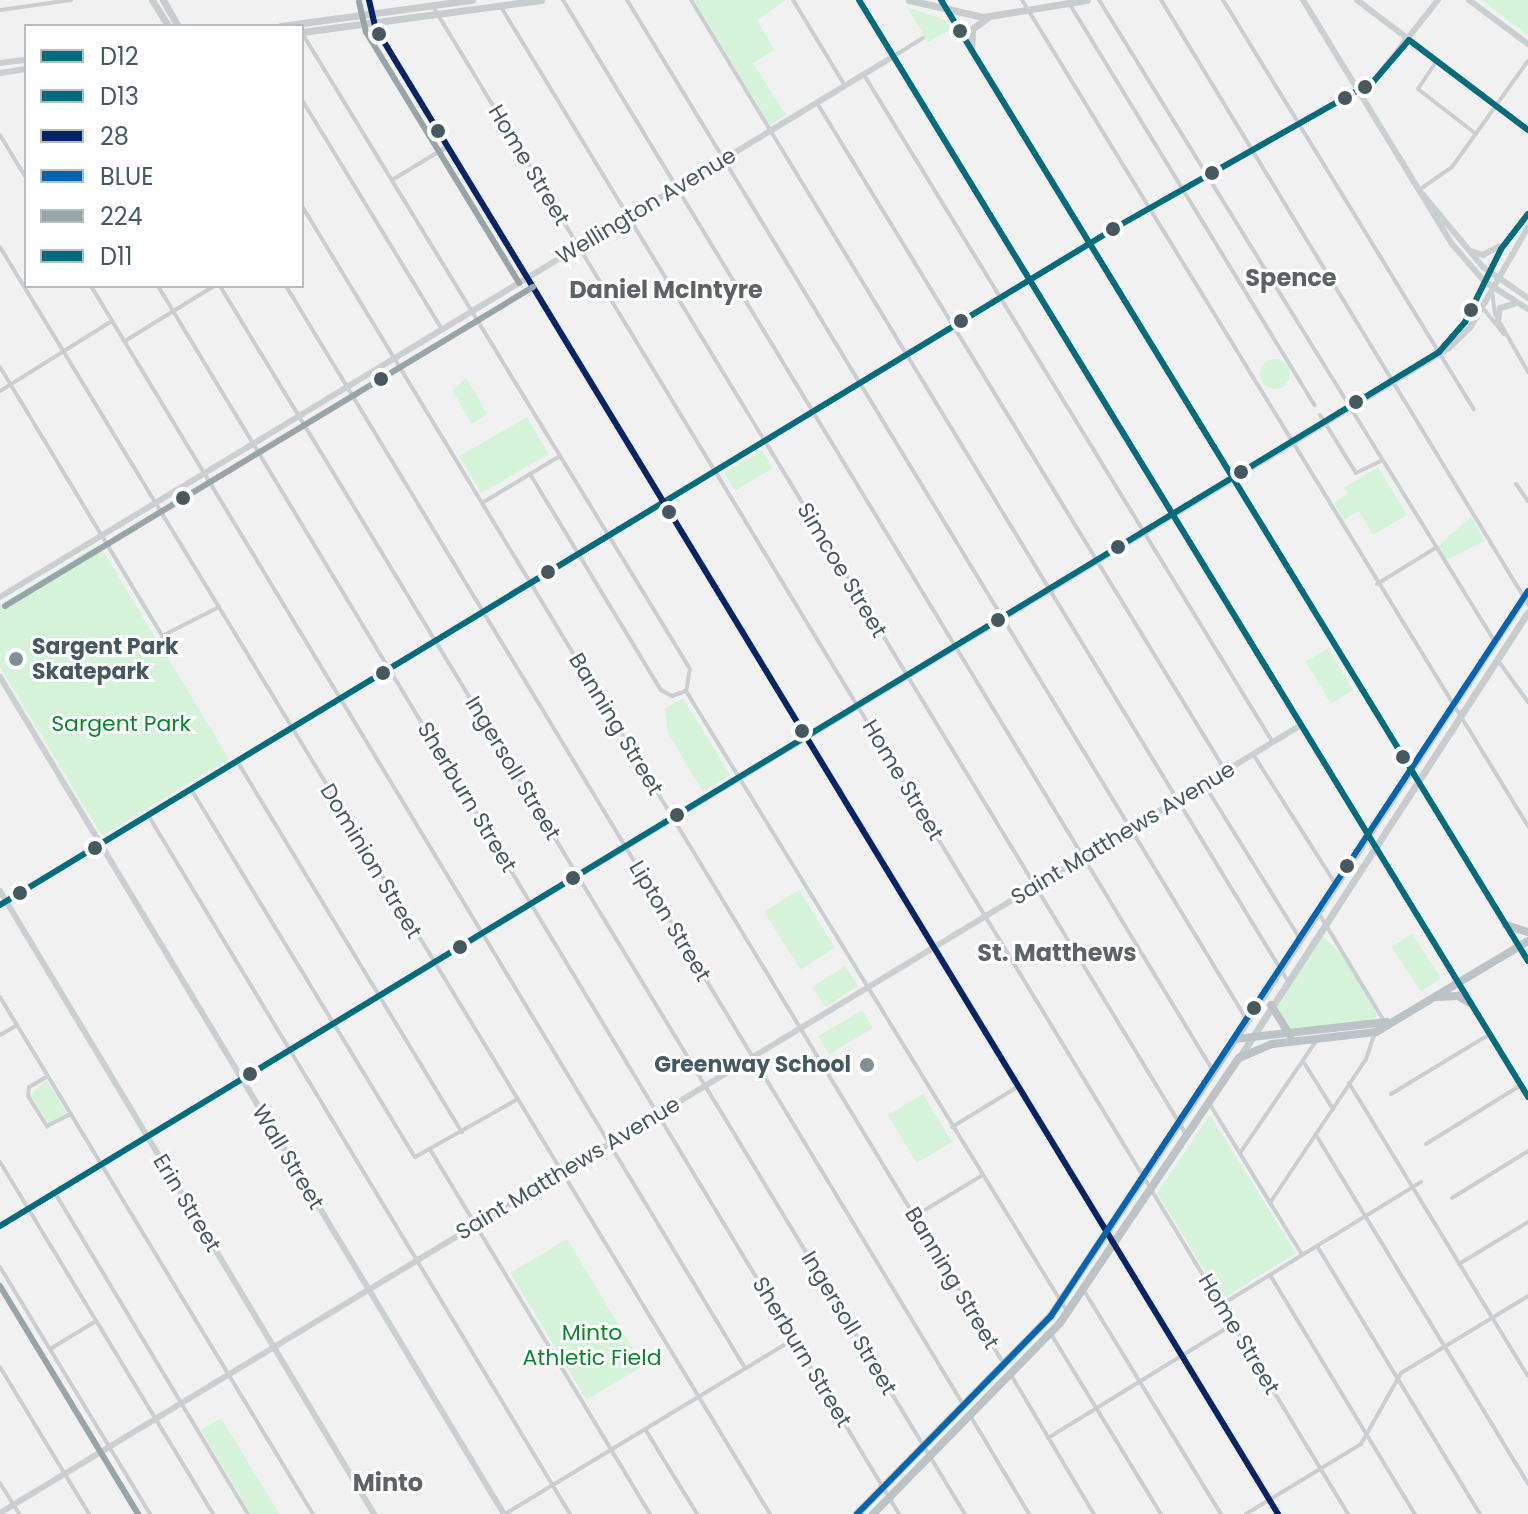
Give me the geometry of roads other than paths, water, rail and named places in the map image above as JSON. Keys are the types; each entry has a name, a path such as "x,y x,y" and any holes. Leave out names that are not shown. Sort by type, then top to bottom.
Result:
{"highway":[{"path":"1506,925 1528,932"},
{"path":"873,1514 1051,1334 1068,1313 1239,1058 1266,1045 1376,1032 1528,941"},
{"path":"1432,998 1458,996 1470,1003"},
{"path":"1271,1005 1290,1035"},
{"path":"857,1514 1005,1366 1060,1304 1235,1039 1290,1035 1396,1020"}],"main road":[{"path":"152,0 164,24"},
{"path":"163,0 177,24"},
{"path":"369,0 372,19 448,146 1114,1243"},
{"path":"372,19 432,5 472,0"},
{"path":"304,28 538,0"},
{"path":"859,0 1528,1097"},
{"path":"909,0 950,14 988,17 1087,0"},
{"path":"941,0 1528,961"},
{"path":"1303,0 1443,231 1487,284 1528,309"},
{"path":"1357,0 1528,130"},
{"path":"3,903 1181,188 1381,76 1438,0"},
{"path":"1469,0 1528,44"},
{"path":"971,50 972,29 988,17"},
{"name":"Wellington Avenue","path":"0,597 894,56"},
{"path":"0,63 24,60"},
{"path":"0,73 24,69"},
{"path":"1419,190 1467,250 1492,275 1528,297"},
{"path":"1467,250 1489,254 1509,238 1527,216"},
{"path":"1492,275 1528,227"},
{"path":"1439,352 1465,322 1509,238"},
{"path":"0,1226 1291,442 1322,419 1348,408 1463,337 1481,306 1487,284"},
{"path":"1498,321 1502,306 1520,305"},
{"path":"1235,1039 1527,597"},
{"path":"1239,1058 1528,612"},
{"name":"Wall Street","path":"0,677 504,1514"},
{"name":"Saint Matthews Avenue","path":"0,1513 1301,725"},
{"name":"Erin Street","path":"0,891 3,903 374,1514"}],"street":[{"path":"0,10 71,0"},
{"path":"563,0 1214,1071"},
{"path":"627,0 1247,1020"},
{"path":"691,0 1287,980"},
{"path":"793,0 845,86"},
{"path":"1022,0 1452,707 1528,826"},
{"path":"1099,0 1434,549 1495,642"},
{"path":"1161,0 1527,597"},
{"path":"1223,0 1474,409"},
{"path":"1069,3 1314,405"},
{"name":"Home Street","path":"432,5 1348,1514"},
{"name":"Simcoe Street","path":"500,5 1186,1134"},
{"path":"304,31 690,669 686,691 981,1176 1068,1313"},
{"name":"Wellington Avenue","path":"894,56 923,38"},
{"path":"1419,190 1447,172 1528,61"},
{"path":"1436,62 1418,89 1476,134"},
{"path":"864,75 1272,742"},
{"path":"304,103 442,329"},
{"path":"817,103 1225,771"},
{"path":"0,135 24,175"},
{"path":"392,180 448,146"},
{"name":"Banning Street","path":"304,209 1005,1366"},
{"name":"Dominion Street","path":"0,247 24,287"},
{"path":"1487,284 1505,336"},
{"name":"Dominion Street","path":"25,288 770,1514"},
{"path":"92,288 745,1368"},
{"name":"Sherburn Street","path":"159,288 899,1514"},
{"path":"125,341 211,288"},
{"name":"Ingersoll Street","path":"221,288 965,1514"},
{"name":"Lipton Street","path":"287,288 1029,1514"},
{"path":"1481,306 1528,372"},
{"path":"0,391 112,321"},
{"path":"0,367 165,638 219,607"},
{"path":"1322,419 1356,473 1381,461"},
{"path":"482,503 560,456"},
{"path":"530,474 661,690 672,696 686,691"},
{"path":"1516,484 1528,501"},
{"path":"1377,584 1434,549"},
{"path":"1497,659 1528,702"},
{"path":"1253,754 1336,885"},
{"path":"237,761 462,1132"},
{"path":"1204,784 1300,939"},
{"path":"191,789 412,1154 418,1158 516,1100"},
{"path":"148,815 570,1514"},
{"path":"1318,912 1385,1023"},
{"path":"0,997 313,1514"},
{"path":"0,1035 17,1025"},
{"path":"1270,1203 1366,1059 1376,1032"},
{"path":"1391,1094 1490,1034"},
{"path":"1240,1153 1316,1041"},
{"path":"1303,1061 1333,1109"},
{"path":"48,1076 27,1089 39,1115 50,1127 71,1114"},
{"path":"1349,1083 1528,1376"},
{"path":"1426,1144 1521,1085"},
{"path":"952,1127 1019,1086"},
{"path":"1208,1101 1302,1255"},
{"path":"1316,1135 1528,1484"},
{"path":"431,1151 650,1514"},
{"path":"1452,1198 1528,1151"},
{"path":"0,1162 212,1512 205,1514"},
{"path":"914,1216 981,1176"},
{"path":"1221,1305 1421,1182"},
{"path":"55,1193 248,1514"},
{"path":"1459,1264 1528,1222"},
{"path":"1114,1243 1278,1514"},
{"path":"1317,1246 1480,1514"},
{"path":"0,1267 150,1514"},
{"path":"1270,1275 1415,1514"},
{"path":"1083,1289 1221,1514"},
{"path":"1246,1514 1321,1468 1367,1434 1398,1378 1528,1296"},
{"path":"50,1349 96,1321"},
{"path":"1048,1438 1233,1324"},
{"path":"1051,1334 1161,1514"},
{"path":"504,1514 794,1339"},
{"path":"1522,1366 1528,1362"},
{"path":"0,1367 89,1514"},
{"path":"1011,1375 1094,1514"},
{"path":"645,1429 697,1514"},
{"path":"0,1483 19,1514"}],"place":[{"name":"Sargent Park Skatepark","path":"16,659"},
{"name":"Greenway School","path":"867,1065"}],"district":[{"name":"Spence","path":"1291,278"},
{"name":"Daniel McIntyre","path":"666,290"},
{"name":"St. Matthews","path":"1057,953"},
{"name":"Minto","path":"388,1483"}],"park label":[{"name":"Sargent Park","path":"121,724"},
{"name":"Minto Athletic Field","path":"592,1344"}]}
